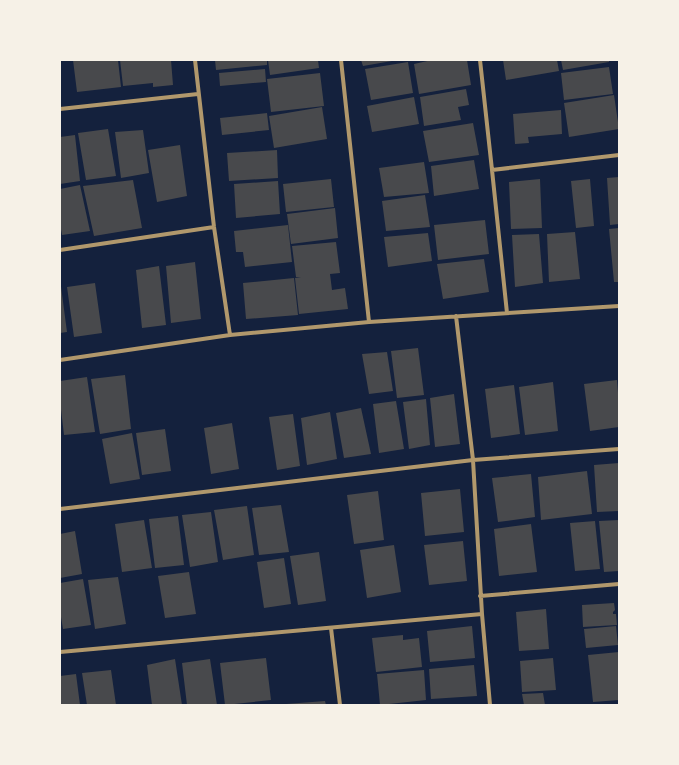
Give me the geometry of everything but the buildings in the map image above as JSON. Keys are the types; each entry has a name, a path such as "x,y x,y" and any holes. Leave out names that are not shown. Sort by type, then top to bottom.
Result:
{"street":[{"path":"195,60 214,227 230,335"},
{"path":"341,60 369,322"},
{"path":"480,60 507,313"},
{"path":"60,109 198,94"},
{"path":"492,170 619,155"},
{"path":"60,250 214,227"},
{"path":"60,360 230,335 369,322 619,306"},
{"path":"456,316 473,460 480,596 490,705"},
{"path":"60,509 473,460 619,449"},
{"path":"480,596 619,584"},
{"path":"60,652 482,614"},
{"path":"331,628 340,705"}]}
